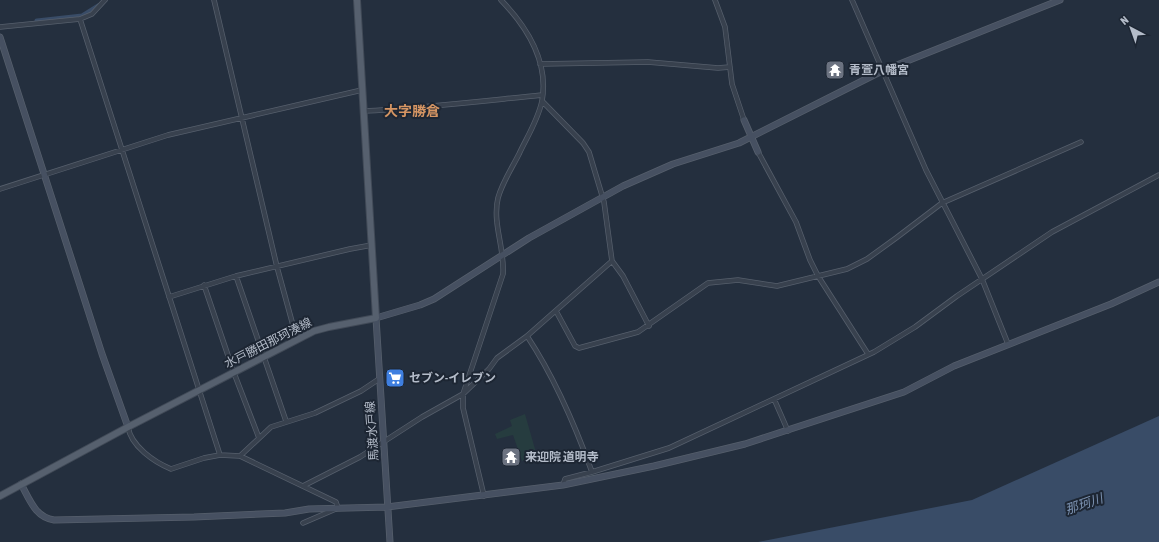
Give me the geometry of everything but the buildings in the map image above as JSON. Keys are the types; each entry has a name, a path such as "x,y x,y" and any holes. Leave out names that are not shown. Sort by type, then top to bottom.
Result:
{"main road":[{"path":"357,0 376,318"},
{"name":"水戸勝田那珂湊線","path":"0,496 128,427 297,340 323,328 376,318"}],"street":[{"path":"0,27 80,19 92,14 105,0"},
{"path":"214,0 277,267 297,340"},
{"path":"484,496 466,420 463,394 503,274 503,256 497,217 498,198 536,118 542,101 540,64 536,48 530,36 501,0"},
{"path":"715,0 725,26 732,84 751,138 796,222 810,260 818,276 868,354"},
{"path":"852,0 882,72 942,203 982,279 1008,344"},
{"path":"376,318 420,305 434,299 529,238 602,197 648,174 751,138 882,72 1060,0"},
{"path":"80,19 220,455"},
{"path":"0,37 102,354 132,441 158,462 171,469 204,458 220,455 240,456 336,502 338,508"},
{"path":"540,64 648,62 718,68 730,67"},
{"path":"0,189 168,136 362,90"},
{"path":"363,111 423,108 466,102 542,95"},
{"path":"542,101 583,143 589,152 602,197 612,261 623,276 649,326"},
{"path":"556,311 575,346 579,348 638,332 649,326 666,312 708,283 738,280 777,286 847,269 867,259 942,203 1081,142"},
{"path":"562,485 565,478 592,472 669,448 868,354 915,327 982,279 1052,232 1159,175"},
{"path":"169,296 236,276 372,245"},
{"path":"303,486 339,469 463,394 489,369 497,358 527,336 612,261"},
{"path":"236,276 286,421"},
{"path":"21,484 35,510 46,519 54,520 237,515 338,508 387,507 562,485 693,457 788,431 904,392 954,366 1111,304 1159,282"},
{"path":"204,285 234,373 259,438"},
{"name":"馬渡水戸線","path":"376,318 390,542"},
{"path":"527,336 555,382 592,472"},
{"path":"240,456 270,427 314,413 362,391 379,379"},
{"path":"774,399 788,431"},
{"path":"303,523 338,508"}],"green space":[{"path":"525,414 537,456 522,461 513,435 497,439 495,434 512,426 510,420"}],"water":[{"name":"那珂川","path":"1159,416 1159,542 758,542 972,500"}],"waterway":[{"path":"37,21 82,16 98,6"}],"place":[{"name":"青萱八幡宮","path":"835,70"},
{"name":"セブン-イレブン","path":"395,378"},
{"name":"来迎院 道明寺","path":"511,457"}],"district":[{"name":"大字勝倉","path":"412,111"}]}
